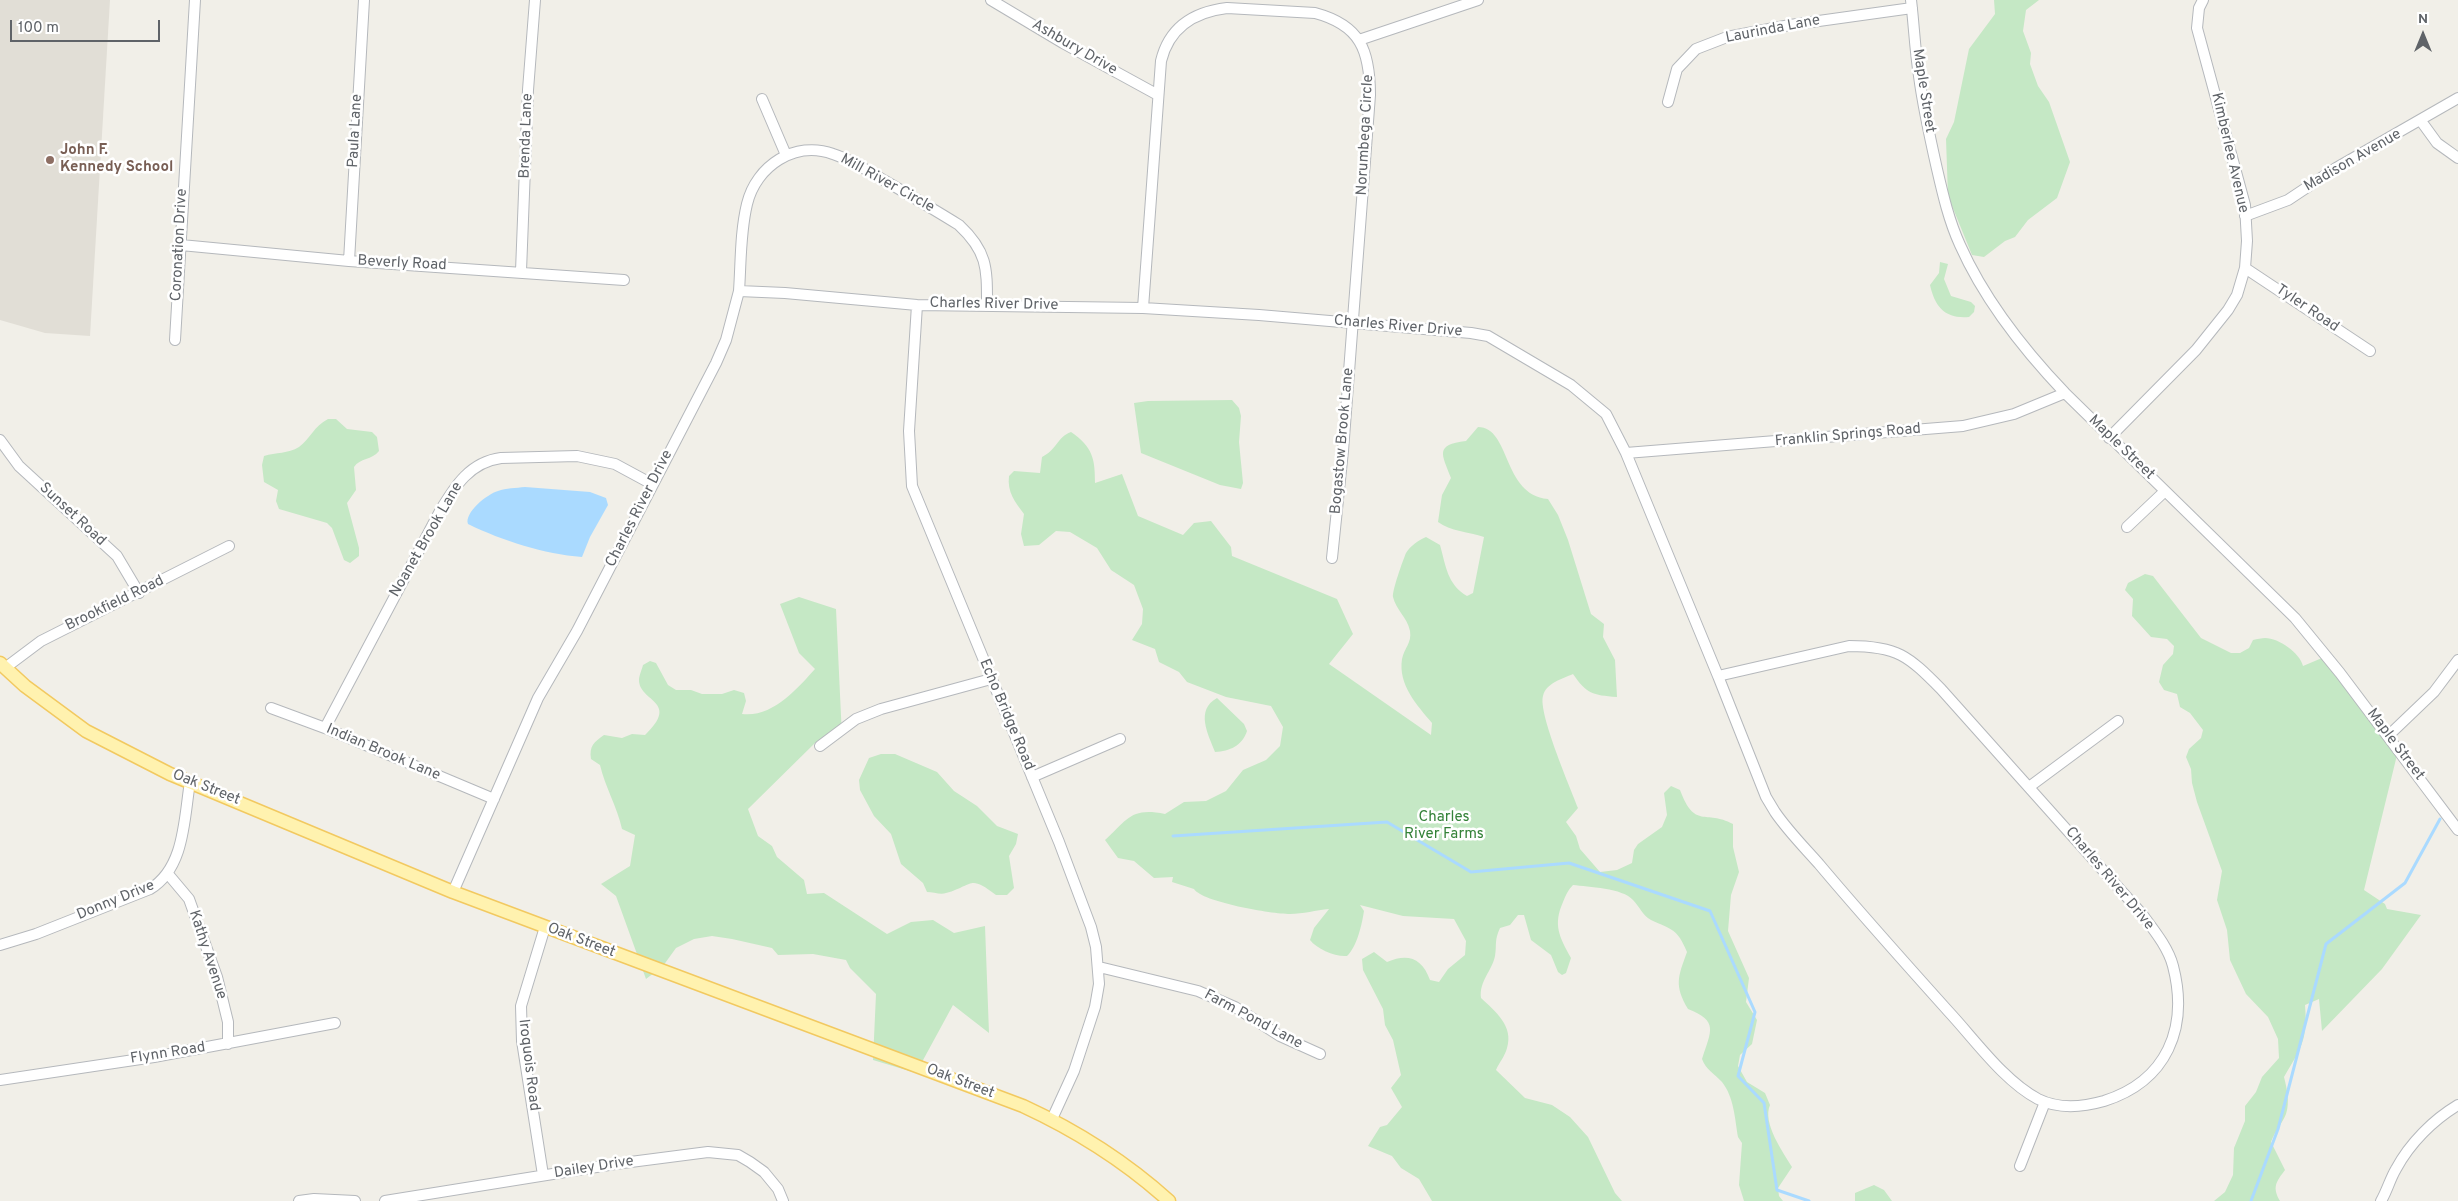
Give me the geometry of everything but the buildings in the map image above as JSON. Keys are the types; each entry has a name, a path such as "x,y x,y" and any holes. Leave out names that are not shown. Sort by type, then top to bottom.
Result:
{"main road":[{"name":"Oak Street","path":"3,665 25,686 86,731 190,782 453,892 1014,1102 1052,1119 1130,1170 1170,1201"}],"street":[{"name":"Coronation Drive","path":"175,340 195,0"},
{"name":"Paula Lane","path":"349,261 364,0"},
{"name":"Brenda Lane","path":"521,271 528,90 535,0"},
{"name":"Ashbury Drive","path":"991,0 1063,43 1158,95"},
{"path":"1359,40 1478,0"},
{"name":"Kimberlee Avenue","path":"2109,438 2196,350 2228,310 2237,295 2245,268 2247,241 2245,205 2198,28 2199,8 2203,0"},
{"name":"Laurinda Lane","path":"1668,102 1677,70 1696,49 1727,36 1912,4"},
{"name":"Maple Street","path":"1912,4 1918,75 1946,208 1959,245 1979,283 2004,321 2035,361 2109,438 2295,618 2388,736 2458,830"},
{"name":"Norumbega Circle","path":"1144,308 1161,62 1170,38 1187,20 1213,10 1226,8 1315,13 1327,16 1350,30 1364,48 1370,73 1353,323"},
{"name":"Madison Avenue","path":"2245,216 2288,200 2336,168 2421,121 2458,98"},
{"path":"762,99 786,155"},
{"path":"2421,121 2437,143 2458,158"},
{"name":"Mill River Circle","path":"739,291 742,240 750,193 764,171 774,161 794,151 832,153 863,168 959,225 971,236 984,256 987,270 987,306"},
{"name":"Beverly Road","path":"181,245 349,261 521,271 624,280"},
{"name":"Tyler Road","path":"2245,268 2370,350"},
{"name":"Charles River Drive","path":"453,892 538,698 577,631 716,363 726,340 739,291 785,293 916,305 1144,308 1353,323 1488,336 1571,384 1606,414 1626,453 1766,798 1787,829 1994,1062 2025,1090 2056,1106 2094,1104 2128,1092 2149,1077 2166,1053 2176,1026 2176,989 2169,956 2153,929 2097,862 1914,661 1894,651 1868,646 1849,646 1718,676"},
{"name":"Echo Bridge Road","path":"916,305 909,431 912,486 1091,927 1099,967 1099,984 1092,1017 1074,1071 1052,1119"},
{"name":"Bogastow Brook Lane","path":"1332,558 1353,323"},
{"name":"Franklin Springs Road","path":"1626,453 1963,426 2014,414 2065,393"},
{"name":"Sunset Road","path":"0,440 19,466 117,556 139,593"},
{"name":"Noanet Brook Lane","path":"325,728 440,511 455,486 476,466 489,460 501,458 577,456 615,464 652,484"},
{"path":"2127,526 2165,491"},
{"name":"Brookfield Road","path":"3,665 41,641 84,618 139,593 229,546"},
{"path":"2388,736 2434,692 2458,660"},
{"path":"820,746 856,719 881,709 991,679"},
{"name":"Indian Brook Lane","path":"271,708 325,728 494,799"},
{"path":"2029,788 2118,721"},
{"path":"1032,778 1120,738"},
{"name":"Donny Drive","path":"0,945 36,934 150,889 161,882 168,874 179,849 190,782"},
{"name":"Kathy Avenue","path":"168,874 189,899 211,960 228,1022 228,1044"},
{"name":"Iroquois Road","path":"543,1176 522,1041 521,1006 544,927"},
{"name":"Farm Pond Lane","path":"1099,967 1198,991 1235,1007 1280,1036 1320,1054"},
{"name":"Flynn Road","path":"0,1080 228,1044 335,1023"},
{"path":"2020,1166 2045,1102"},
{"path":"2381,1201 2396,1169 2428,1127 2458,1105"},
{"name":"Dailey Drive","path":"385,1201 708,1152 738,1156 750,1162 764,1172 778,1189 783,1201"},
{"path":"299,1201 329,1199 355,1201"}],"shaded area":[{"name":"John F. Kennedy School","path":"0,0 110,0 90,336 45,333 0,320"}],"green space":[{"path":"1994,0 2039,0 2026,10 2023,31 2031,53 2030,64 2038,86 2049,102 2070,162 2057,198 2028,220 2015,237 2005,241 1984,257 1972,255 1948,196 1946,139 1954,122 1969,49 1995,14"},
{"path":"1940,262 1948,264 1944,279 1951,296 1971,302 1975,306 1974,312 1969,317 1947,314 1935,300 1930,285 1939,273"},
{"path":"1232,400 1239,408 1241,416 1239,442 1243,483 1241,489 1220,485 1141,453 1134,403 1148,401"},
{"path":"328,419 336,419 347,429 372,432 377,437 379,451 359,462 354,467 356,490 347,503 359,548 359,556 350,563 344,560 332,528 327,523 279,509 276,501 278,490 264,482 262,465 264,456 291,451 299,447 319,425"},
{"name":"Charles River Farms","path":"1478,427 1489,430 1496,438 1522,486 1533,495 1548,499 1558,515 1568,540 1591,614 1604,624 1603,637 1615,660 1617,697 1596,694 1586,690 1573,674 1551,685 1543,696 1545,718 1578,808 1566,822 1576,836 1580,849 1600,872 1617,870 1632,863 1634,850 1638,844 1662,827 1667,815 1664,793 1671,786 1680,790 1685,802 1696,814 1733,824 1733,847 1739,872 1731,895 1728,931 1749,978 1746,1002 1757,1020 1752,1044 1740,1055 1738,1066 1747,1082 1765,1093 1770,1105 1768,1112 1771,1129 1792,1167 1778,1188 1779,1196 1783,1201 1744,1201 1739,1185 1742,1143 1738,1137 1732,1101 1722,1082 1708,1069 1702,1059 1710,1028 1705,1018 1688,1009 1679,987 1681,968 1687,952 1677,934 1648,918 1628,896 1605,889 1573,885 1571,887 1558,917 1561,937 1571,958 1566,973 1562,975 1558,972 1551,955 1531,940 1524,915 1518,915 1510,925 1500,928 1498,932 1496,952 1481,992 1481,998 1502,1020 1508,1033 1506,1051 1496,1070 1525,1098 1552,1105 1570,1117 1588,1137 1615,1193 1622,1201 1432,1201 1419,1179 1401,1168 1392,1156 1368,1146 1380,1127 1387,1125 1402,1107 1391,1088 1401,1075 1393,1040 1385,1025 1383,1009 1363,970 1362,959 1374,952 1387,962 1401,958 1413,959 1423,967 1430,980 1439,982 1448,969 1465,955 1466,941 1454,919 1403,916 1360,905 1364,911 1360,929 1351,952 1347,956 1332,954 1310,940 1314,928 1329,909 1290,914 1254,910 1223,903 1200,894 1194,889 1172,882 1173,877 1154,878 1134,861 1118,858 1105,840 1131,816 1145,812 1165,814 1184,802 1206,801 1226,791 1243,770 1266,760 1280,746 1283,727 1271,706 1226,697 1187,682 1179,672 1159,662 1155,649 1132,640 1142,624 1143,609 1134,585 1111,570 1097,548 1070,532 1056,531 1039,545 1024,546 1021,534 1024,514 1010,492 1009,476 1014,471 1040,473 1042,457 1051,451 1066,434 1071,432 1084,443 1091,454 1095,483 1122,474 1138,516 1183,535 1194,523 1211,521 1231,547 1232,556 1337,599 1353,634 1329,664 1431,735 1432,723 1410,694 1403,677 1402,659 1410,639 1410,631 1394,602 1393,594 1406,553 1426,537 1440,545 1448,574 1455,586 1467,596 1473,593 1484,537 1454,529 1438,522 1442,495 1451,478 1443,452 1449,445 1466,441"},
{"path":"2145,574 2153,576 2201,638 2231,653 2240,653 2249,648 2253,640 2265,638 2282,643 2288,647 2298,656 2303,666 2322,658 2397,755 2364,890 2385,904 2387,909 2421,915 2382,969 2322,1031 2319,999 2305,1005 2306,1017 2302,1043 2284,1077 2288,1105 2285,1117 2271,1142 2285,1170 2276,1185 2276,1192 2280,1201 2214,1201 2225,1192 2233,1175 2234,1148 2245,1121 2245,1106 2256,1092 2262,1077 2279,1058 2278,1039 2268,1017 2246,994 2230,960 2227,930 2217,900 2222,871 2197,802 2192,783 2191,769 2186,757 2189,749 2201,738 2203,730 2190,713 2180,707 2177,694 2164,690 2159,682 2163,665 2173,654 2174,646 2167,639 2151,637 2132,616 2133,599 2125,590 2128,583"},
{"path":"799,597 836,609 842,737 816,742 748,809 758,836 772,846 777,857 804,880 807,894 824,893 887,934 911,922 933,920 954,933 985,926 989,1033 953,1005 916,1073 873,1060 876,994 850,968 846,960 813,954 778,955 772,948 712,936 694,939 676,948 663,966 646,979 616,896 601,884 630,866 635,835 622,829 600,765 591,759 591,751 595,742 604,735 622,738 632,734 645,735 655,724 659,715 659,708 641,687 639,680 643,665 650,661 656,663 668,685 676,690 691,690 702,694 722,694 734,690 744,693 746,701 742,714 753,714 774,707 792,693 815,669 799,653 780,604"},
{"path":"1217,698 1244,724 1247,731 1235,747 1215,752 1205,723 1205,716 1206,709 1210,703"},
{"path":"881,754 895,754 937,772 954,791 977,806 997,826 1018,834 1016,844 1009,856 1014,888 1007,895 996,895 976,883 971,883 944,894 927,892 923,883 901,864 891,834 874,816 860,790 859,780 869,758"},
{"path":"1874,1185 1884,1190 1892,1201 1855,1201 1855,1193"}],"water":[{"path":"525,487 590,492 606,498 608,505 590,537 582,557 524,546 468,524 469,515 477,504 488,496 501,490"}],"waterway":[{"path":"2251,1201 2278,1129 2326,944 2405,883 2440,819"},
{"path":"1173,836 1387,822 1471,872 1569,863 1710,911 1755,1012 1738,1076 1764,1103 1777,1190 1809,1201"}],"place":[{"name":"John F. Kennedy School","path":"50,160"}]}
